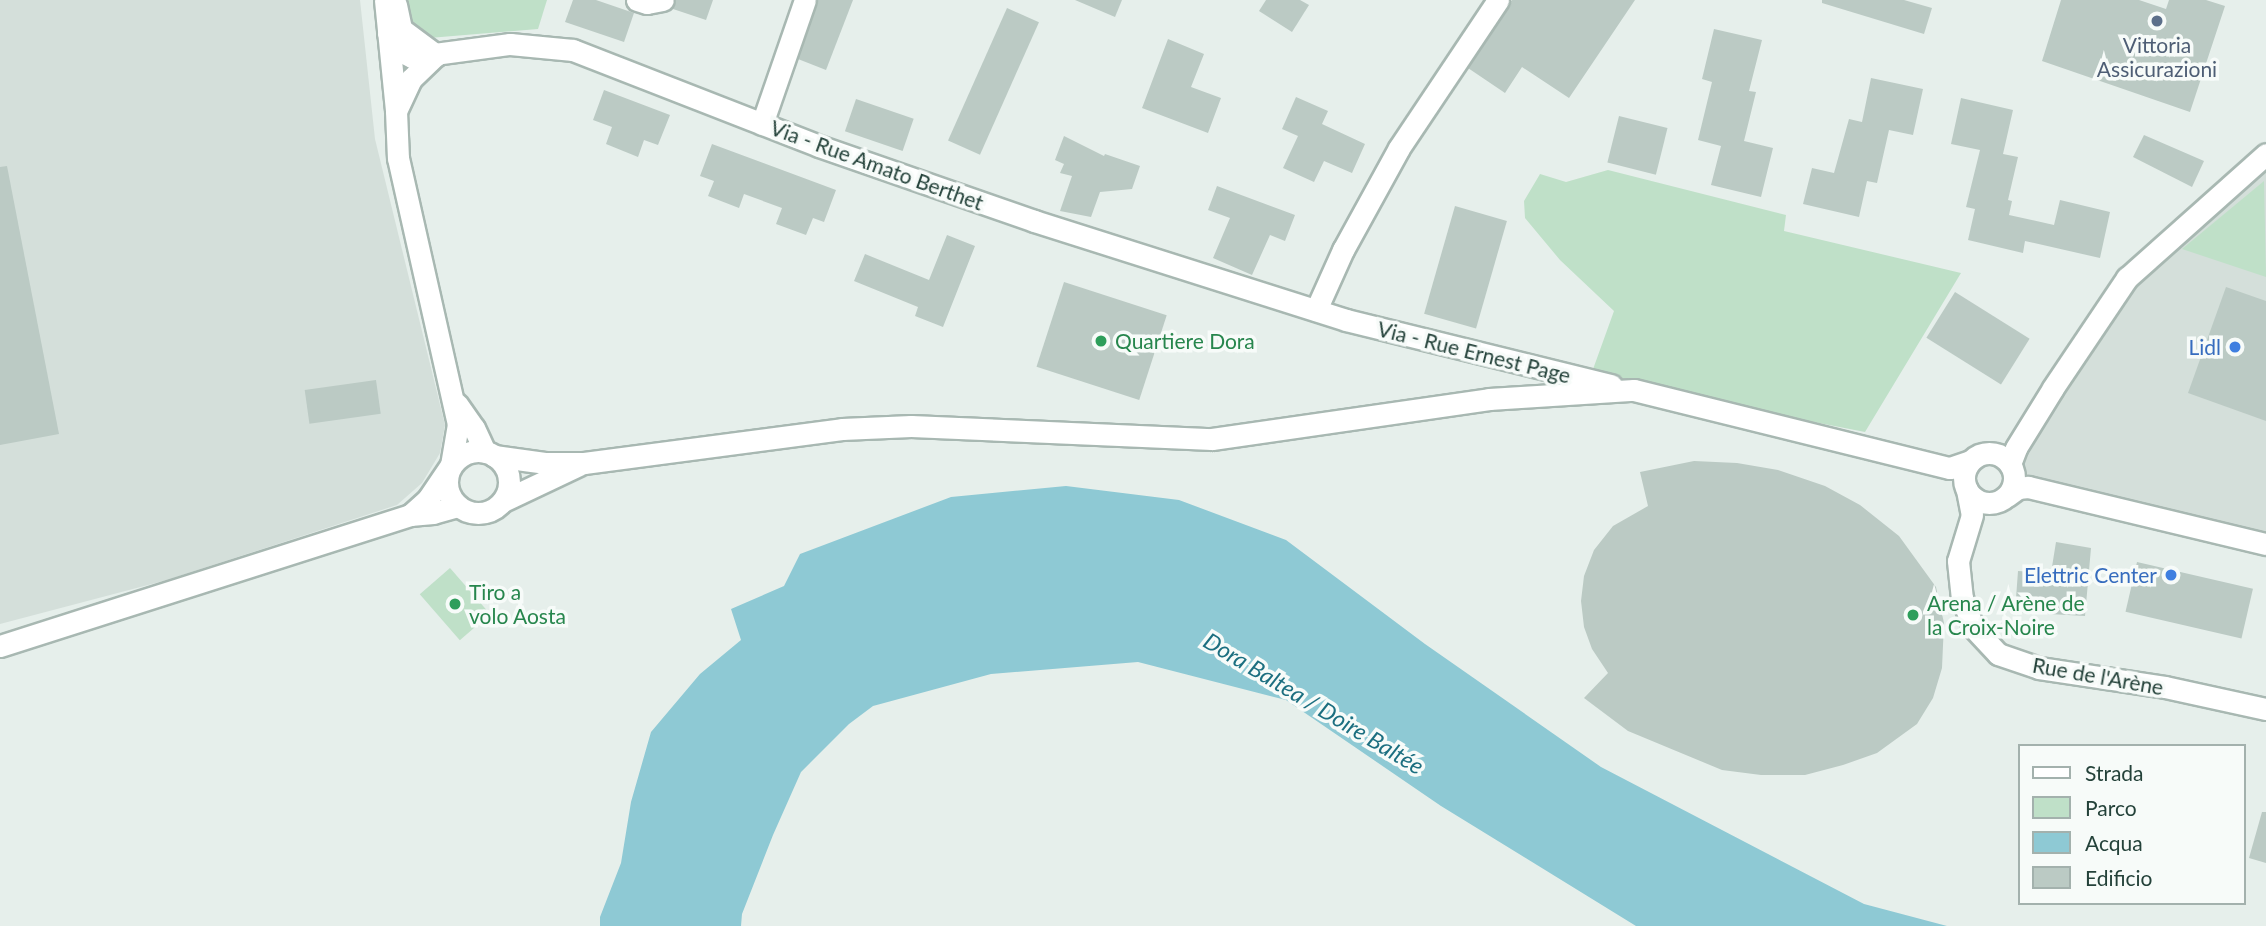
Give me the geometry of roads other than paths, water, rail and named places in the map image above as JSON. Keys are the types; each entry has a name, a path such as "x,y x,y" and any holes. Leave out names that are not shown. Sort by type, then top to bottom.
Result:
{"street":[{"path":"384,0 397,111 398,159 456,403 457,440 447,489 457,506"},
{"path":"396,0 401,29 436,55 411,79 397,111"},
{"path":"637,0 647,3 663,0"},
{"path":"762,124 804,0"},
{"path":"1316,310 1343,250 1399,148 1498,0"},
{"name":"Via - Rue Amato Berthet","path":"388,33 398,50 412,57 510,44 573,50 762,124 1034,221 1316,310"},
{"path":"1970,461 1964,471 1972,515 2018,488 2013,465 2106,305 2127,278 2266,154"},
{"name":"Via - Rue Ernest Page","path":"1316,310 1502,360 1950,468"},
{"path":"410,515 428,499 451,465 465,454 489,454 545,463 584,463 842,429 911,426 1213,439 1489,399 1633,390"},
{"path":"456,403 489,454 507,472 509,482 503,501"},
{"path":"1999,500 1975,499 1950,468 1970,461 1980,454 2266,544"},
{"path":"0,646 410,515 433,513 457,506 476,513 486,512 503,501 584,463"},
{"name":"Rue de l'Arène","path":"1972,515 1958,561 1962,598 1973,627 1998,654 2039,668 2165,687 2266,709"}],"water":[{"name":"Dora Baltea / Doire Baltée","path":"1066,486 1179,500 1286,540 1425,644 1601,767 1864,904 1947,926 1636,926 1441,806 1286,700 1138,662 991,674 873,706 849,724 801,772 742,914 741,926 600,926 600,917 621,863 631,802 651,732 700,674 741,640 731,609 784,586 800,554 951,497"}],"place":[{"name":"Vittoria Assicurazioni","path":"2157,21"},
{"name":"Quartiere Dora","path":"1101,341"},
{"name":"Lidl","path":"2235,347"},
{"name":"Elettric Center","path":"2171,575"},
{"name":"Tiro a volo Aosta","path":"455,604"},
{"name":"Arena / Arène de la Croix-Noire","path":"1913,615"}]}
